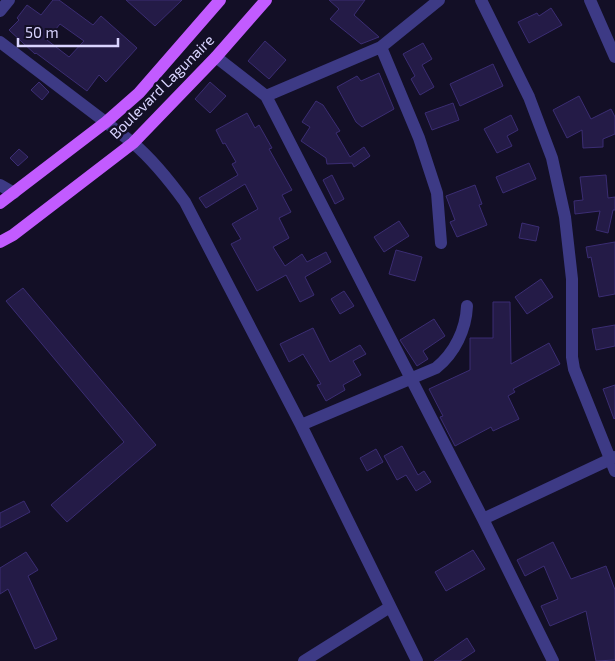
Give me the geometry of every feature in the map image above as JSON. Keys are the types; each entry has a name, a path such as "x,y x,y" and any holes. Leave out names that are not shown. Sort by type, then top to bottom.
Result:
{"main road":[{"name":"Boulevard Lagunaire","path":"0,203 106,122 139,93 220,0"},
{"name":"Boulevard Lagunaire","path":"0,242 13,235 133,142 216,57 266,0"}],"street":[{"path":"0,11 9,0"},
{"path":"266,96 381,47 439,0"},
{"path":"481,0 529,98 552,158 565,216 571,270 572,357 574,369 614,462 483,519"},
{"path":"590,0 615,56"},
{"path":"0,42 133,142 162,171 185,202 301,425 417,661"},
{"path":"381,47 419,138 437,193 441,243"},
{"path":"216,57 266,96 483,519 553,661"},
{"path":"0,185 14,193"},
{"path":"301,425 436,368 444,362 452,351 467,317 467,306"},
{"path":"304,661 390,607"}],"building":[{"path":"53,0 59,0 93,25 101,16 137,48 106,82 99,75 87,91 35,54 9,30 19,20 17,18 27,5 41,15","holes":["60,24 84,41 69,57 47,40"]},
{"path":"126,0 182,0 155,26"},
{"path":"329,0 365,0 354,15 379,37 361,44 330,19 339,9"},
{"path":"551,8 562,25 529,43 518,22 537,13 539,16"},
{"path":"265,41 286,60 269,79 248,61"},
{"path":"423,43 432,59 422,65 434,87 420,95 411,79 415,76 403,54"},
{"path":"493,64 503,86 460,106 450,84"},
{"path":"379,73 394,109 362,127 356,122 337,87 357,76 361,81"},
{"path":"39,82 49,92 42,100 31,90"},
{"path":"210,82 226,96 210,113 195,99"},
{"path":"579,96 591,119 611,109 615,117 615,134 603,139 603,147 583,148 582,130 567,138 553,110"},
{"path":"316,101 323,105 340,131 336,133 350,157 364,147 370,156 354,167 352,163 327,164 326,158 301,141 310,127 302,122"},
{"path":"453,103 459,120 432,130 425,113"},
{"path":"247,113 255,128 259,125 272,148 269,149 292,190 282,195 291,212 279,218 289,238 273,247 285,266 302,254 307,262 326,252 331,262 305,277 314,295 300,302 286,275 257,291 231,244 241,239 232,224 258,209 245,184 206,208 199,198 238,175 232,164 236,162 216,130"},
{"path":"511,115 518,130 507,136 512,146 497,153 484,129"},
{"path":"19,149 28,157 18,166 10,158"},
{"path":"529,163 536,179 503,193 496,177"},
{"path":"332,175 344,199 335,204 323,180"},
{"path":"606,175 608,198 615,197 615,210 613,210 608,233 596,230 600,211 575,214 574,201 583,200 580,177"},
{"path":"475,185 482,204 479,205 487,225 457,237 450,222 455,220 446,196"},
{"path":"399,221 409,236 384,252 374,237"},
{"path":"522,223 539,227 536,241 519,238"},
{"path":"615,242 615,294 599,297 591,257 588,258 586,247"},
{"path":"396,250 422,257 415,281 389,274"},
{"path":"541,279 553,297 527,314 515,297"},
{"path":"23,288 156,445 67,522 51,505 124,442 6,301"},
{"path":"344,291 354,306 340,314 331,299"},
{"path":"493,302 510,302 511,364 549,343 560,364 513,389 515,392 508,396 519,419 493,431 491,427 455,446 440,417 443,416 429,389 470,370 470,338 493,338"},
{"path":"434,319 445,336 423,351 428,359 417,366 400,340"},
{"path":"615,325 615,346 596,350 592,329"},
{"path":"313,328 330,362 360,345 366,354 353,361 361,375 343,385 345,390 326,401 317,385 321,384 303,354 289,362 280,344"},
{"path":"615,385 615,418 614,419 603,389"},
{"path":"402,446 418,475 424,471 431,482 416,491 406,475 397,480 384,456"},
{"path":"376,449 383,462 367,471 360,458"},
{"path":"24,501 30,512 0,528 0,513"},
{"path":"553,542 571,579 606,566 615,590 615,660 596,661 586,611 550,626 541,606 558,599 544,566 525,576 517,560"},
{"path":"473,550 485,569 446,591 435,572"},
{"path":"26,552 38,570 28,576 57,639 35,649 8,589 0,594 0,568"},
{"path":"467,638 475,651 460,661 434,661"}]}
